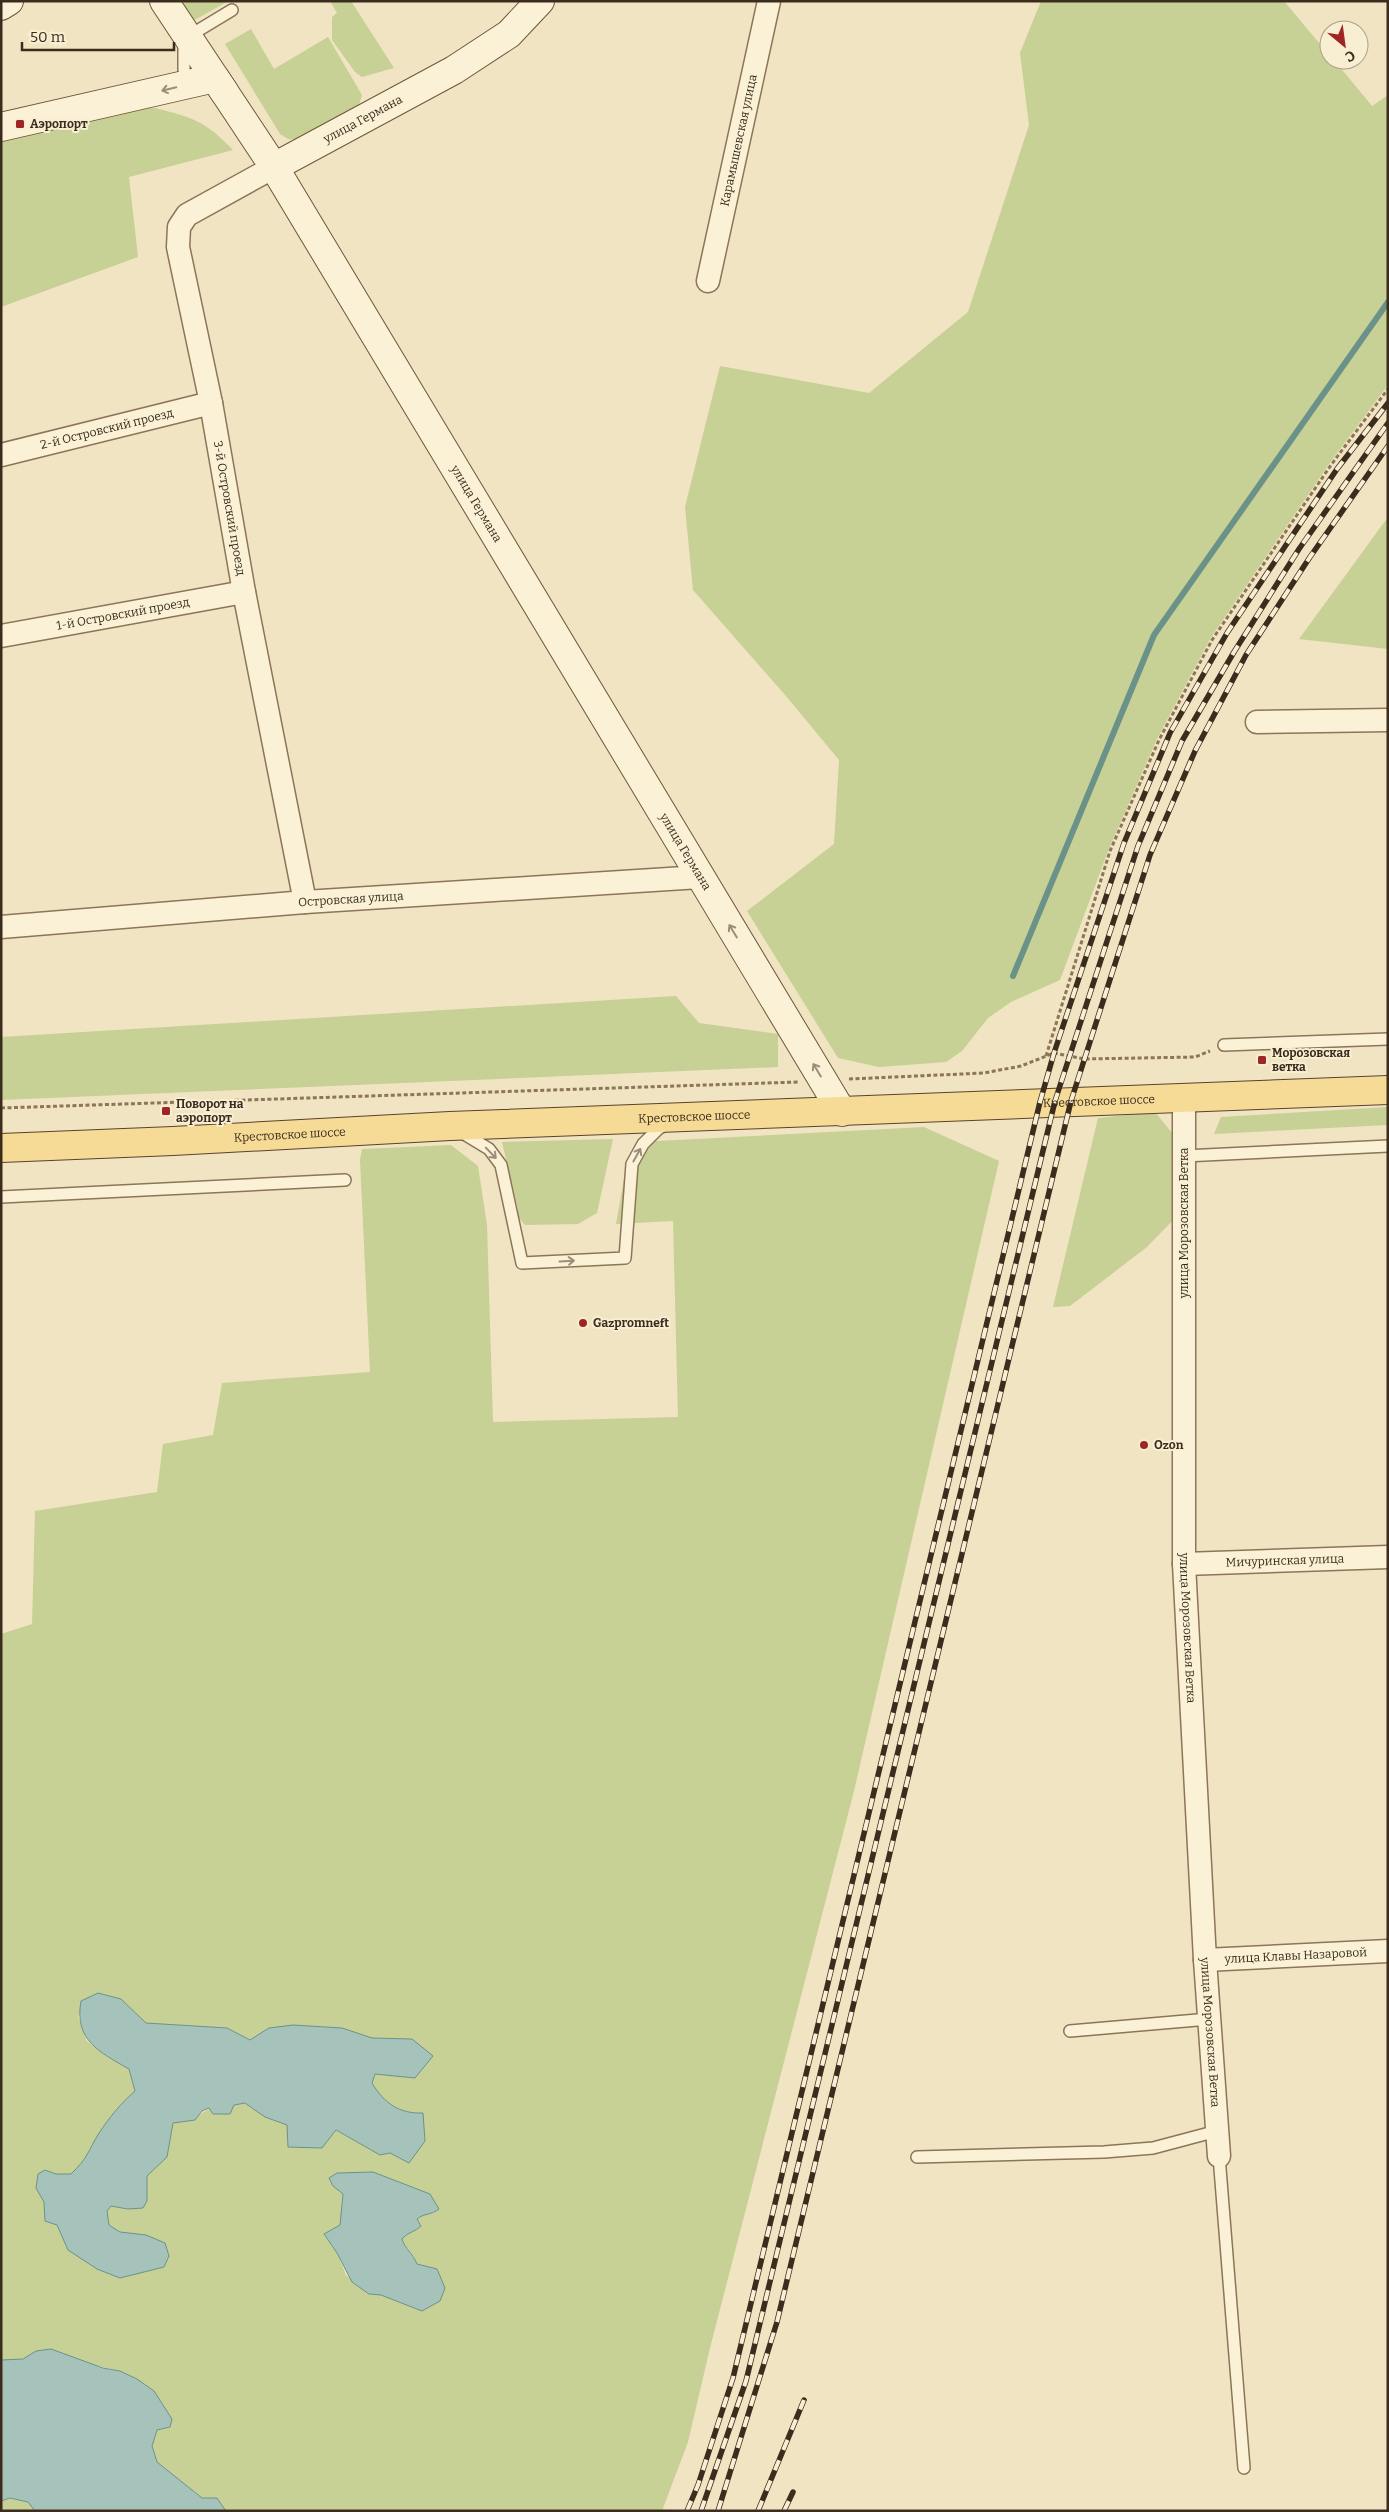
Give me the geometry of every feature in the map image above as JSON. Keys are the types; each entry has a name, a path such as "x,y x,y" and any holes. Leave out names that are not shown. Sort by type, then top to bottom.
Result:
{"main road":[{"name":"Крестовское шоссе","path":"1,1148 681,1116 842,1112 1054,1101 1388,1090"}],"street":[{"path":"1,6 9,1"},
{"path":"164,1 274,167"},
{"name":"улица Германа","path":"540,1 508,34 454,70 274,167 842,1112"},
{"name":"Карамышевская улица","path":"708,281 769,1"},
{"path":"1,128 215,78"},
{"name":"3-й Островский проезд","path":"274,167 187,214 179,227 178,247 211,403 244,592 305,902"},
{"name":"2-й Островский проезд","path":"1,454 211,403"},
{"name":"1-й Островский проезд","path":"1,636 244,592"},
{"path":"1257,722 1388,720"},
{"name":"Островская улица","path":"1,927 305,902 700,877"},
{"name":"улица Морозовская Ветка","path":"1184,1098 1184,1564 1205,1960 1219,2156"},
{"name":"Мичуринская улица","path":"1184,1564 1388,1557"},
{"name":"улица Клавы Назаровой","path":"1205,1960 1388,1950"}],"lane":[{"path":"184,70 184,38 232,10"},
{"path":"1224,1045 1388,1039"},
{"path":"450,1126 489,1149 502,1165 522,1263 625,1258 632,1164 643,1144 658,1129 681,1116"},
{"path":"1184,1156 1388,1146"},
{"path":"1,1197 345,1180"},
{"path":"1070,2031 1209,2019"},
{"path":"917,2157 1104,2152 1153,2148 1217,2131"},
{"path":"1219,2156 1244,2468"}],"path":[{"path":"1046,1056 1110,851 1159,740 1212,640 1331,465 1388,389"},
{"path":"1,1108 824,1081 984,1073 1021,1066 1054,1053 1084,1059 1195,1057 1224,1045"}],"green space":[{"path":"181,1 224,1 225,3 193,21"},
{"path":"330,1 351,1 394,68 362,77 355,72 332,40 332,17 337,13"},
{"path":"1041,1 1284,1 1319,43 1319,70 1342,70 1372,106 1388,95 1388,385 1329,464 1210,639 1157,739 1108,851 1060,980 1011,1002 988,1018 962,1051 946,1062 879,1067 838,1058 747,911 834,844 839,760 693,590 685,507 720,366 869,393 968,312 1029,125 1020,53"},
{"path":"251,29 274,69 328,37 362,95 359,105 299,140 288,139 280,134 225,44"},
{"path":"155,108 198,122 223,140 233,150 129,177 138,257 1,307 1,129 125,109"},
{"path":"1388,517 1388,649 1299,639"},
{"path":"676,996 699,1023 778,1034 778,1067 1,1100 1,1037"},
{"path":"1388,1107 1388,1125 1214,1134 1221,1117"},
{"path":"1155,1112 1177,1139 1177,1216 1147,1247 1070,1306 1053,1307 1098,1118"},
{"path":"924,1127 999,1161 854,1791 710,2348 688,2442 662,2511 226,2511 217,2498 202,2498 157,2462 152,2446 157,2430 170,2426 120,2371 36,2351 23,2359 1,2360 1,1634 32,1624 35,1511 157,1492 163,1444 213,1435 222,1383 370,1372 360,1160 362,1149 451,1145 478,1166 487,1225 493,1422 678,1417 673,1221 616,1224 627,1162 638,1142","holes":["121,1999 146,2023 227,2028 250,2040 269,2028 342,2028 372,2038 412,2039 415,2078 375,2074 372,2083 382,2099 407,2114 380,2155 335,2130 287,2125 265,2117 245,2103 212,2108 195,2120 173,2123 167,2157 147,2176 147,2201 128,2209 111,2206 107,2211 109,2226 120,2232 146,2235 164,2267 120,2278 68,2250 57,2225 45,2221 45,2170 56,2174 71,2174 84,2159 111,2116 135,2091 129,2069 107,2057 87,2041 78,2016","373,2172 430,2194 434,2213 423,2214 417,2219 421,2225 401,2239 413,2255 418,2267 422,2311 381,2295 369,2294 346,2275 337,2253 324,2235 340,2225 343,2194 333,2186 337,2173"]},
{"path":"613,1139 597,1213 578,1224 525,1225 518,1217 518,1209 502,1142"},
{"path":"10,2498 28,2502 35,2511 1,2511 1,2501"}],"water":[{"path":"98,1993 121,1999 146,2023 227,2028 250,2040 269,2028 293,2025 342,2028 372,2038 412,2039 433,2056 415,2078 375,2074 372,2083 387,2102 393,2106 407,2112 423,2113 425,2141 409,2163 390,2153 380,2155 336,2130 322,2148 288,2147 287,2125 265,2117 245,2103 234,2105 230,2114 213,2114 209,2108 202,2111 195,2120 173,2123 167,2157 147,2176 147,2201 143,2208 128,2209 111,2206 107,2211 109,2225 120,2232 146,2235 165,2243 169,2256 164,2267 120,2278 97,2269 68,2250 57,2225 45,2221 44,2202 36,2188 38,2174 45,2170 56,2174 71,2174 84,2159 111,2116 135,2091 129,2069 108,2057 91,2043 81,2026 81,2001"},
{"path":"373,2172 430,2194 439,2209 417,2219 421,2226 402,2239 417,2264 437,2269 445,2288 440,2301 422,2311 381,2295 369,2294 352,2282 337,2253 324,2234 340,2225 343,2194 333,2186 329,2178 337,2173"},
{"path":"51,2349 103,2368 120,2371 137,2379 154,2391 172,2419 170,2427 157,2430 152,2446 157,2462 202,2498 217,2498 226,2511 35,2511 28,2502 10,2498 1,2501 1,2360 23,2359 36,2351"}],"waterway":[{"path":"1013,976 1154,635 1388,302"}],"railway":[{"path":"687,2511 698,2485 733,2378 1040,1102 1054,1053 1124,843 1170,733 1227,633 1337,469 1388,403"},
{"path":"701,2511 746,2381 1055,1101 1138,846 1182,741 1234,652 1299,549 1388,423"},
{"path":"718,2511 777,2322 1071,1101 1150,855 1195,751 1246,655 1310,557 1388,446"},
{"path":"758,2511 804,2400"},
{"path":"784,2511 793,2492"}],"place":[{"name":"Аэропорт","path":"20,124"},
{"name":"Морозовская ветка","path":"1262,1060"},
{"name":"Поворот на аэропорт","path":"166,1111"},
{"name":"Gazpromneft","path":"583,1323"},
{"name":"Ozon","path":"1144,1445"}]}
